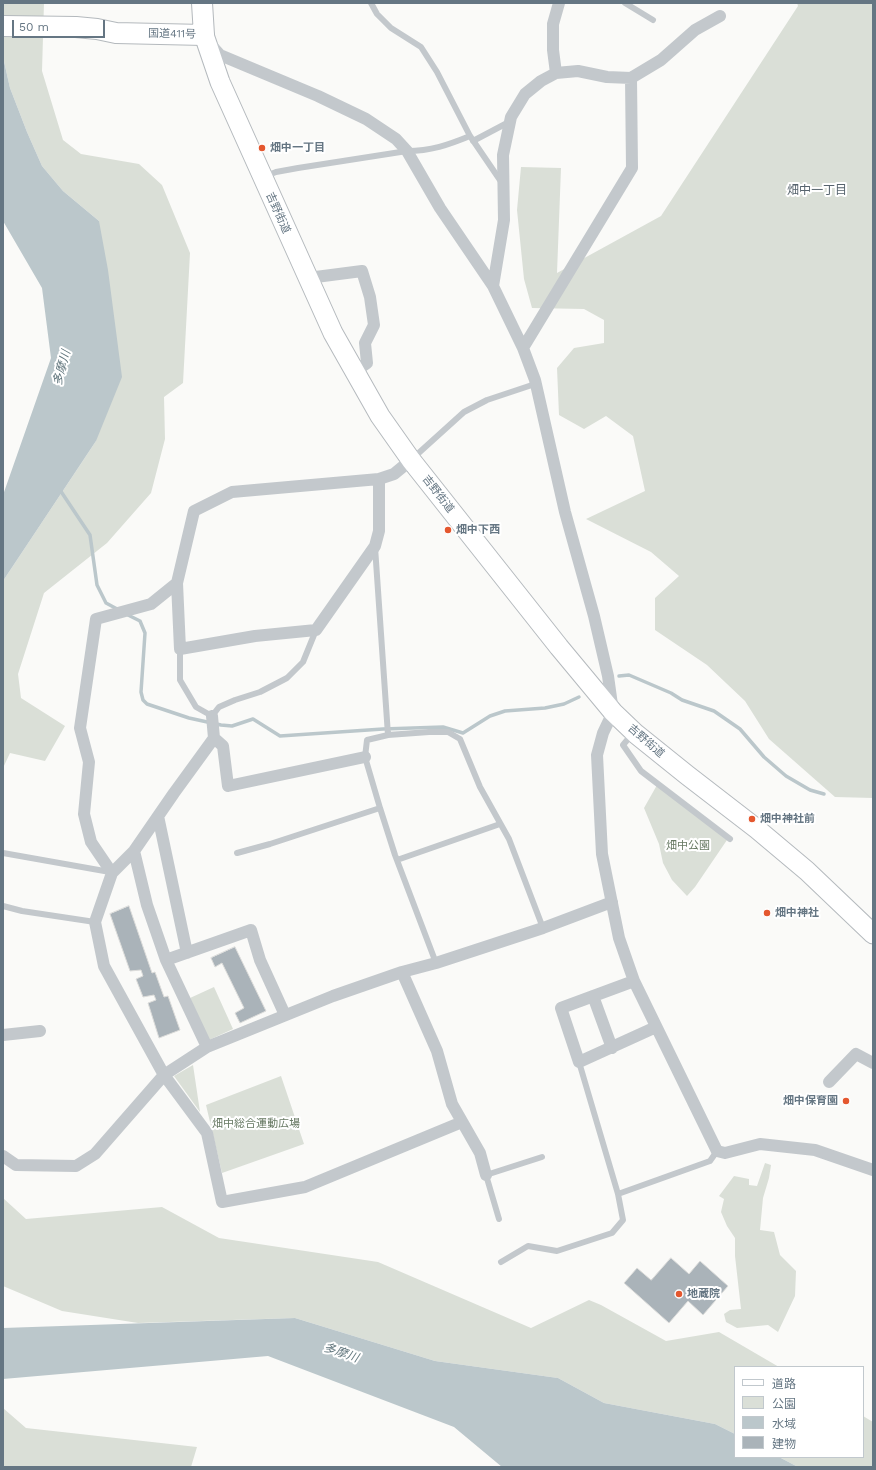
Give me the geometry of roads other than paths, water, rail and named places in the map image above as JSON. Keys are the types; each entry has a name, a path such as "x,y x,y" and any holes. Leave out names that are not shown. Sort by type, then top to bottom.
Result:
{"highway":[{"name":"吉野街道","path":"202,3 204,35"},
{"name":"国道411号","path":"3,26 45,31"},
{"name":"国道411号","path":"3,36 45,31 97,29 116,33 204,35"}],"main road":[{"name":"吉野街道","path":"204,35 215,71 333,333 380,416 411,460 559,647 613,712 634,732 784,851 873,934"}],"street":[{"path":"556,73 553,24 560,3"},
{"path":"493,286 504,220 503,155 510,117 525,94 541,81 556,73 578,71 607,77 631,78 661,60 695,30 720,16"},
{"path":"204,35 220,55 318,96 366,119 396,139 407,151 440,208 493,286 523,348 536,384 565,512 594,616 608,676 613,712 603,733 597,755 602,854 619,938 634,981 717,1150 725,1153 760,1144 815,1150 873,1170"},
{"path":"523,348 632,168 631,78"},
{"path":"308,278 362,271 370,297 374,325 365,343 366,363 354,372"},
{"path":"379,479 380,531 375,546 316,630 255,636 180,648 177,583 194,511 232,492 379,479 394,474 411,460"},
{"path":"112,873 91,842 84,814 89,762 80,728 96,619 150,604 177,583"},
{"path":"212,716 214,738 134,851 112,873 95,922 104,966 164,1075 207,1133 222,1202 305,1186 462,1122"},
{"path":"214,738 223,746 228,786 365,757"},
{"path":"158,816 187,953"},
{"path":"134,851 147,905 166,960 207,1048"},
{"path":"3,1156 16,1165 76,1166 96,1154 164,1075 207,1048 333,996 402,972 436,963 543,928 612,902"},
{"path":"166,960 251,930 260,960 285,1015"},
{"path":"402,972 436,1051 452,1104 480,1153 486,1175"},
{"path":"634,981 561,1008 579,1062 656,1027"},
{"path":"593,996 612,1048"},
{"path":"3,1035 40,1031"},
{"path":"829,1082 856,1054 873,1063"}],"lane":[{"path":"371,3 376,14 391,28 421,47 437,72 472,139 504,186"},
{"path":"625,3 653,20"},
{"path":"262,177 276,172 298,168 407,151 425,151 472,139 509,122"},
{"path":"411,460 464,412 488,400 536,384"},
{"path":"375,546 388,735"},
{"path":"180,648 180,680 196,707 212,716 219,707 260,692 287,678 303,662 316,630"},
{"path":"436,963 397,860 380,808 365,757 368,740 388,735 429,732 448,732 460,739 480,787 509,839 543,928"},
{"path":"634,732 625,741 623,746 641,771 730,839"},
{"path":"237,853 270,844 380,808"},
{"path":"397,860 500,824"},
{"path":"3,853 112,873"},
{"path":"3,906 95,922"},
{"path":"501,1262 528,1246 557,1251 612,1234 623,1220 618,1194 579,1062"},
{"path":"618,1194 710,1160 717,1150"},
{"path":"499,1219 486,1175 542,1158"}],"water":[{"name":"多摩川","path":"3,57 10,88 42,166 63,191 99,221 108,270 122,377 96,441 3,581 3,495 51,358 42,288 3,221"},
{"name":"多摩川","path":"295,1318 435,1361 558,1378 604,1403 715,1424 734,1434 734,1458 781,1458 798,1467 502,1467 454,1427 268,1356 3,1379 3,1328"}],"waterway":[{"path":"60,490 90,535 97,585 106,603 119,610"},
{"path":"126,614 140,621 145,633 141,692 143,700 147,704 189,718 221,725 232,726 253,719 280,736 383,729 443,727 463,733 490,716 505,711 545,708 564,704 579,697"},
{"path":"619,676 629,675 671,693 682,700 714,711 740,729 764,757 786,776 810,790 824,794"}],"place":[{"name":"畑中一丁目","path":"262,148"},
{"name":"畑中下西","path":"448,530"},
{"name":"畑中神社前","path":"752,819"},
{"name":"畑中神社","path":"767,913"},
{"name":"畑中保育園","path":"846,1101"},
{"name":"地蔵院","path":"679,1294"}],"district":[{"name":"畑中一丁目","path":"817,190"}],"park label":[{"name":"畑中公園","path":"688,846"},
{"name":"畑中総合運動広場","path":"256,1124"}]}
